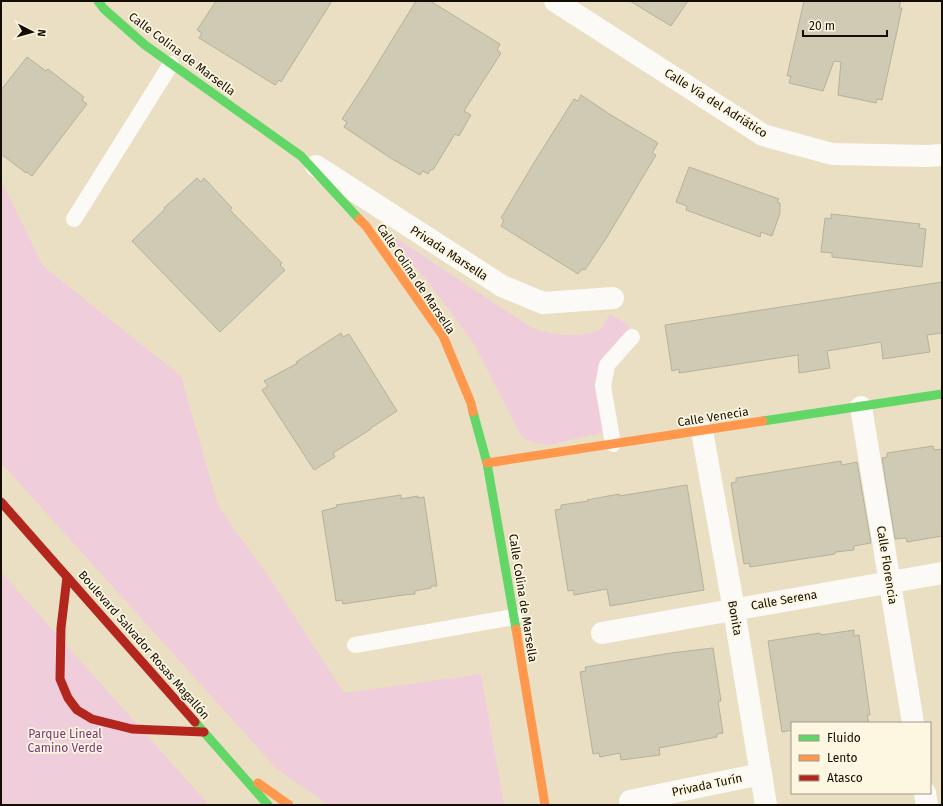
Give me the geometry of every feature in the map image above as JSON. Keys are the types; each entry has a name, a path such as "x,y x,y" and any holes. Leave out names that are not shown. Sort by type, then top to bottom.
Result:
{"main road":[{"name":"Calle Colina de Marsella","path":"98,1 104,9 145,45 301,156 366,226 443,336 471,403 487,463 545,805"},
{"name":"Calle Venecia","path":"487,463 942,394"},
{"name":"Boulevard Salvador Rosas Magallón","path":"1,502 268,805"},
{"path":"67,577 61,628 60,679 68,698 77,710 92,719 132,729 204,732"},
{"path":"233,765 289,805"}],"street":[{"name":"Calle Vía del Adriático","path":"555,1 763,135 832,154 942,155"},
{"name":"Privada Marsella","path":"301,156 502,286 543,303 613,298"},
{"name":"Calle Florencia","path":"861,407 913,722"},
{"name":"Bonita","path":"702,431 734,610 766,805"},
{"name":"Calle Serena","path":"602,633 942,573"},
{"name":"Privada Turín","path":"630,801 761,774"},
{"path":"925,794 927,805"}],"lane":[{"path":"74,219 171,64"},
{"path":"613,444 603,386 607,365 632,338"},
{"path":"355,645 514,617"}],"green space":[{"path":"1,180 43,266 181,376 218,506 273,583 344,693 481,674 504,805 328,805 276,768 1,463"},
{"path":"381,228 532,328 550,333 566,335 591,333 600,330 610,314 630,326 599,371 594,383 605,432 549,445 526,440 520,434 474,344 430,284"},
{"name":"Parque Lineal Camino Verde","path":"1,572 209,805 1,805"}],"building":[{"path":"216,1 332,1 281,82 279,80 275,85 199,38 202,33 197,30"},
{"path":"416,1 430,1 453,15 500,44 497,50 501,53 464,111 471,115 459,136 455,134 433,170 431,169 428,174 423,171 420,175 392,159 344,127 347,122 342,119"},
{"path":"630,1 688,1 671,26"},
{"path":"804,1 901,1 899,8 902,8 882,100 877,99 876,103 838,95 841,62 834,61 823,91 789,83 791,76 787,76"},
{"path":"27,57 46,71 48,69 84,97 82,100 87,104 32,176 1,154 1,90"},
{"path":"581,95 658,143 652,153 656,155 607,237 585,270 582,269 578,274 501,226 504,220 501,218 574,99 578,101"},
{"path":"689,167 779,199 777,202 780,203 780,213 772,236 761,232 760,237 686,210 687,206 676,202"},
{"path":"197,178 201,182 204,178 232,208 230,210 282,263 280,265 285,270 220,332 132,241 165,209 164,208"},
{"path":"831,214 920,224 919,228 926,229 922,267 832,257 832,253 821,252 825,218 831,219"},
{"path":"942,282 942,333 927,335 930,352 883,359 881,342 827,351 830,368 799,373 798,355 679,373 679,369 672,371 665,325"},
{"path":"341,333 343,337 349,334 397,411 333,453 335,457 314,470 262,390 268,386 264,381 298,363 296,362"},
{"path":"933,446 934,450 942,449 942,536 907,542 906,538 895,539 882,458 887,457 887,453"},
{"path":"841,461 842,465 857,462 871,543 854,546 854,550 835,552 835,554 750,567 749,563 744,564 731,483 736,482 736,478"},
{"path":"687,485 704,590 610,606 607,589 574,595 573,590 568,591 555,510 561,509 561,505 588,501 587,500"},
{"path":"401,495 401,499 418,496 418,498 424,497 437,586 431,586 431,588 415,591 415,594 343,604 342,600 336,601 322,511 337,507 336,505"},
{"path":"854,630 854,636 859,635 870,715 867,715 869,722 791,722 791,730 782,732 768,641 820,633 821,635"},
{"path":"713,648 721,701 718,701 723,733 717,734 717,737 659,748 660,755 621,760 620,753 600,757 599,753 593,754 580,672 586,671 585,667 671,653"}],"traffic: fast":[{"path":"98,1 104,9 145,45 301,156 359,219"},
{"path":"763,421 942,394"},
{"path":"473,412 487,463 516,629"},
{"path":"195,722 268,805"}],"traffic: slow":[{"path":"359,219 366,226 443,336 471,403 473,412"},
{"path":"487,463 763,421"},
{"path":"516,629 545,805"},
{"path":"258,783 289,805"}],"traffic: jam":[{"path":"1,502 195,722"},
{"path":"67,577 61,628 60,679 68,698 77,710 92,719 132,729 204,732"}]}
